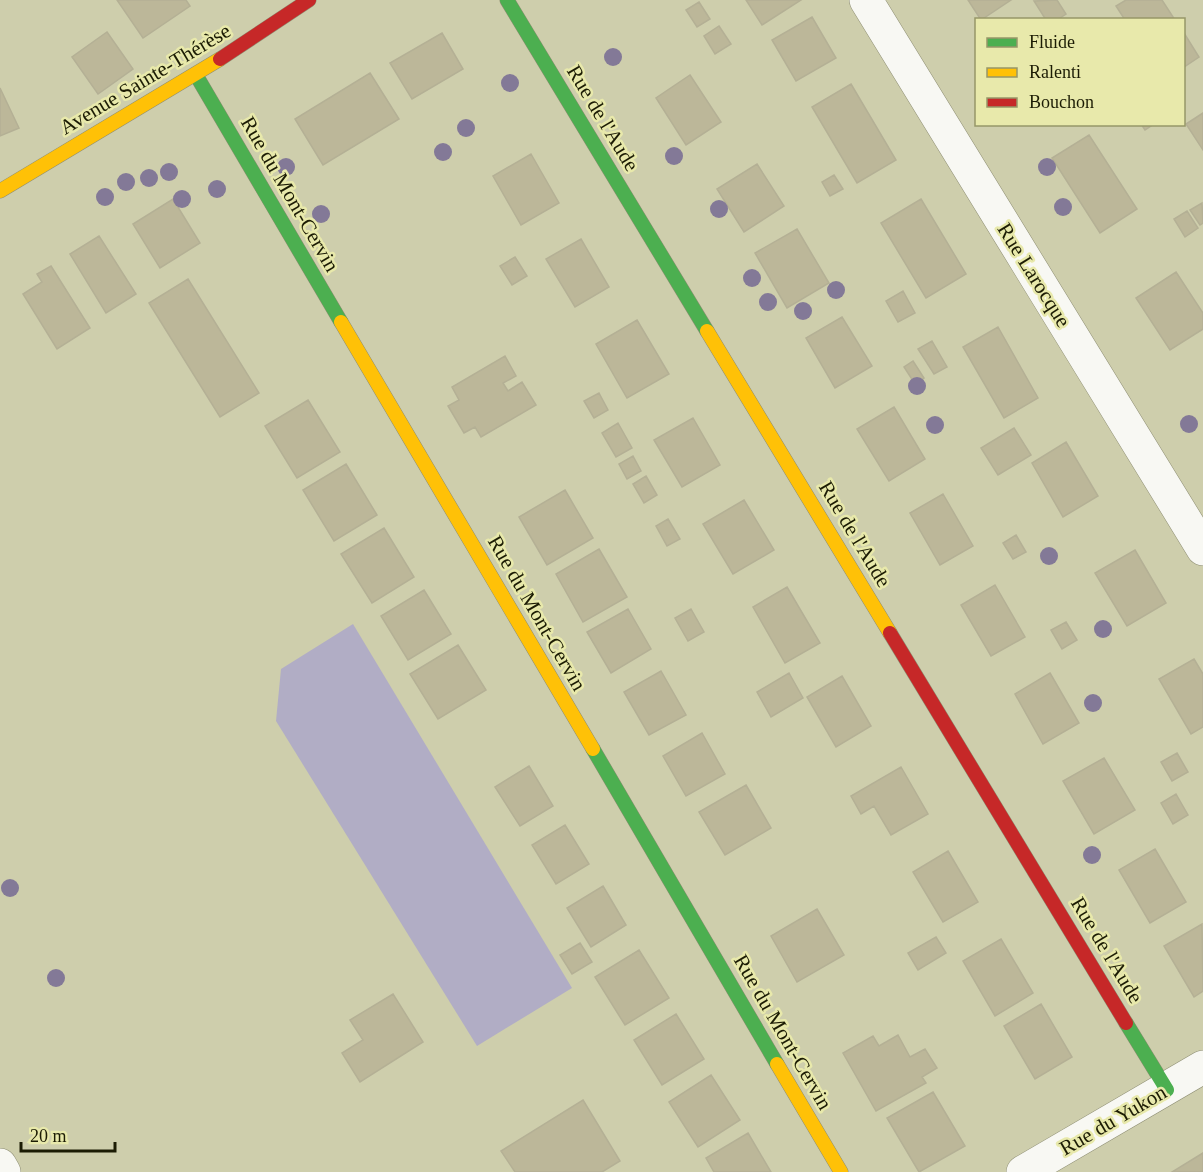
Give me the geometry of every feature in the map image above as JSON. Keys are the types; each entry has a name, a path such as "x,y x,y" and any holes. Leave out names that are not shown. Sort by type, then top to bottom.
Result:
{"street":[{"name":"Avenue Sainte-Thérèse","path":"0,191 196,75 309,0"},
{"name":"Rue de l'Aude","path":"507,0 1167,1090"},
{"name":"Rue Larocque","path":"866,0 1203,549"},
{"name":"Rue du Mont-Cervin","path":"196,75 841,1172"},
{"name":"Rue du Yukon","path":"1023,1172 1203,1067"},
{"path":"0,1165 4,1172"}],"shaded area":[{"path":"353,624 572,988 477,1046 276,721 281,669"}],"building":[{"path":"117,0 186,0 190,6 143,38"},
{"path":"746,0 801,0 762,25"},
{"path":"968,0 1011,0 984,18 980,18"},
{"path":"1057,0 1066,14 1060,18 1045,18 1034,1"},
{"path":"1126,0 1162,0 1174,18 1124,18 1116,6"},
{"path":"699,2 710,19 697,27 686,10"},
{"path":"812,17 836,58 796,81 772,40"},
{"path":"719,26 731,44 715,54 704,36"},
{"path":"107,32 133,69 98,94 72,57"},
{"path":"442,33 463,69 412,99 390,63"},
{"path":"1185,35 1199,57 1185,66"},
{"path":"370,73 399,119 323,165 295,119"},
{"path":"690,75 721,122 686,145 656,98"},
{"path":"851,84 896,160 857,183 812,107"},
{"path":"0,88 19,128 0,136"},
{"path":"1203,113 1203,150 1186,124"},
{"path":"1089,135 1137,209 1100,233 1052,158"},
{"path":"531,154 559,203 521,225 493,176"},
{"path":"757,164 784,206 744,232 717,189"},
{"path":"834,175 843,189 830,196 822,182"},
{"path":"173,199 200,243 160,268 133,224"},
{"path":"921,199 966,274 926,298 881,223"},
{"path":"1202,203 1203,223 1200,225 1190,210"},
{"path":"1187,211 1198,228 1185,237 1174,219"},
{"path":"797,229 829,283 787,308 755,253"},
{"path":"99,236 136,294 106,313 70,254"},
{"path":"581,239 609,287 575,307 546,259"},
{"path":"515,257 527,276 512,285 500,266"},
{"path":"51,266 90,328 57,349 23,294 42,282 37,274"},
{"path":"1176,272 1203,313 1203,329 1170,350 1136,298"},
{"path":"188,279 259,393 220,417 149,303"},
{"path":"903,291 915,313 898,322 886,301"},
{"path":"842,317 872,366 835,388 806,338"},
{"path":"637,320 669,374 627,398 596,344"},
{"path":"998,327 1038,398 1004,418 963,347"},
{"path":"932,341 947,367 934,374 918,349"},
{"path":"505,356 516,376 503,383 508,391 522,382 536,405 481,437 475,427 464,433 448,406 459,400 452,387"},
{"path":"913,361 924,378 915,384 904,367"},
{"path":"599,393 608,410 594,418 584,401"},
{"path":"308,400 340,452 297,478 265,426"},
{"path":"894,407 925,459 889,481 857,429"},
{"path":"693,418 720,465 682,487 654,440"},
{"path":"618,423 632,448 616,457 602,433"},
{"path":"1014,428 1031,455 998,475 981,448"},
{"path":"1066,442 1098,496 1063,517 1032,463"},
{"path":"633,456 641,471 627,479 619,464"},
{"path":"346,464 377,515 334,541 303,490"},
{"path":"646,476 657,495 644,503 633,484"},
{"path":"565,490 593,538 547,565 519,517"},
{"path":"943,494 973,546 940,565 910,513"},
{"path":"744,500 774,550 733,574 703,524"},
{"path":"668,519 680,539 667,546 656,526"},
{"path":"384,528 414,577 372,603 341,554"},
{"path":"1016,535 1026,552 1013,559 1003,543"},
{"path":"599,549 627,597 583,622 556,574"},
{"path":"1135,550 1166,603 1127,626 1095,573"},
{"path":"995,585 1025,637 991,656 961,605"},
{"path":"787,587 820,643 785,663 753,607"},
{"path":"424,590 451,634 408,660 381,616"},
{"path":"628,609 651,649 611,673 587,632"},
{"path":"691,609 704,632 688,641 675,618"},
{"path":"1066,622 1077,640 1062,649 1051,630"},
{"path":"458,645 486,690 438,719 410,674"},
{"path":"1194,659 1203,674 1203,727 1191,734 1159,679"},
{"path":"661,671 686,715 649,735 624,692"},
{"path":"789,673 803,698 771,717 757,692"},
{"path":"1050,673 1079,723 1043,744 1015,694"},
{"path":"842,676 871,726 836,747 807,697"},
{"path":"702,733 725,774 686,796 663,756"},
{"path":"1177,753 1188,772 1172,781 1161,762"},
{"path":"1104,758 1135,810 1094,834 1063,781"},
{"path":"529,766 553,806 520,826 495,787"},
{"path":"901,767 928,814 891,835 874,806 861,814 851,796"},
{"path":"746,785 771,828 725,855 699,812"},
{"path":"1176,794 1188,815 1173,824 1161,803"},
{"path":"565,825 589,864 556,884 532,845"},
{"path":"1155,849 1186,902 1150,923 1119,870"},
{"path":"948,851 978,902 943,922 913,872"},
{"path":"603,886 626,925 591,947 567,908"},
{"path":"817,909 844,955 797,982 771,936"},
{"path":"1202,924 1203,991 1194,997 1164,946"},
{"path":"936,937 946,953 918,970 908,953"},
{"path":"1001,939 1033,993 995,1016 963,961"},
{"path":"580,943 592,962 572,974 560,955"},
{"path":"639,950 669,998 625,1025 595,977"},
{"path":"393,994 423,1042 360,1082 342,1053 363,1040 350,1020"},
{"path":"1041,1004 1072,1057 1035,1079 1004,1026"},
{"path":"676,1014 704,1059 662,1085 634,1040"},
{"path":"898,1035 910,1057 925,1049 937,1068 922,1077 926,1083 876,1111 843,1053 873,1036 879,1046"},
{"path":"711,1075 740,1120 698,1147 669,1102"},
{"path":"933,1092 965,1146 919,1172 887,1118"},
{"path":"583,1100 620,1161 602,1172 515,1172 501,1151"},
{"path":"748,1133 771,1172 714,1172 706,1158"},
{"path":"1203,1153 1203,1172 1172,1172"}],"traffic: fast":[{"path":"507,0 707,331"},
{"path":"196,75 341,322"},
{"path":"593,749 777,1064"},
{"path":"1126,1023 1167,1090"}],"traffic: slow":[{"path":"0,191 220,59"},
{"path":"341,322 593,749"},
{"path":"707,331 890,633"},
{"path":"777,1064 841,1172"}],"traffic: jam":[{"path":"220,59 309,0"},
{"path":"890,633 1126,1023"}]}
